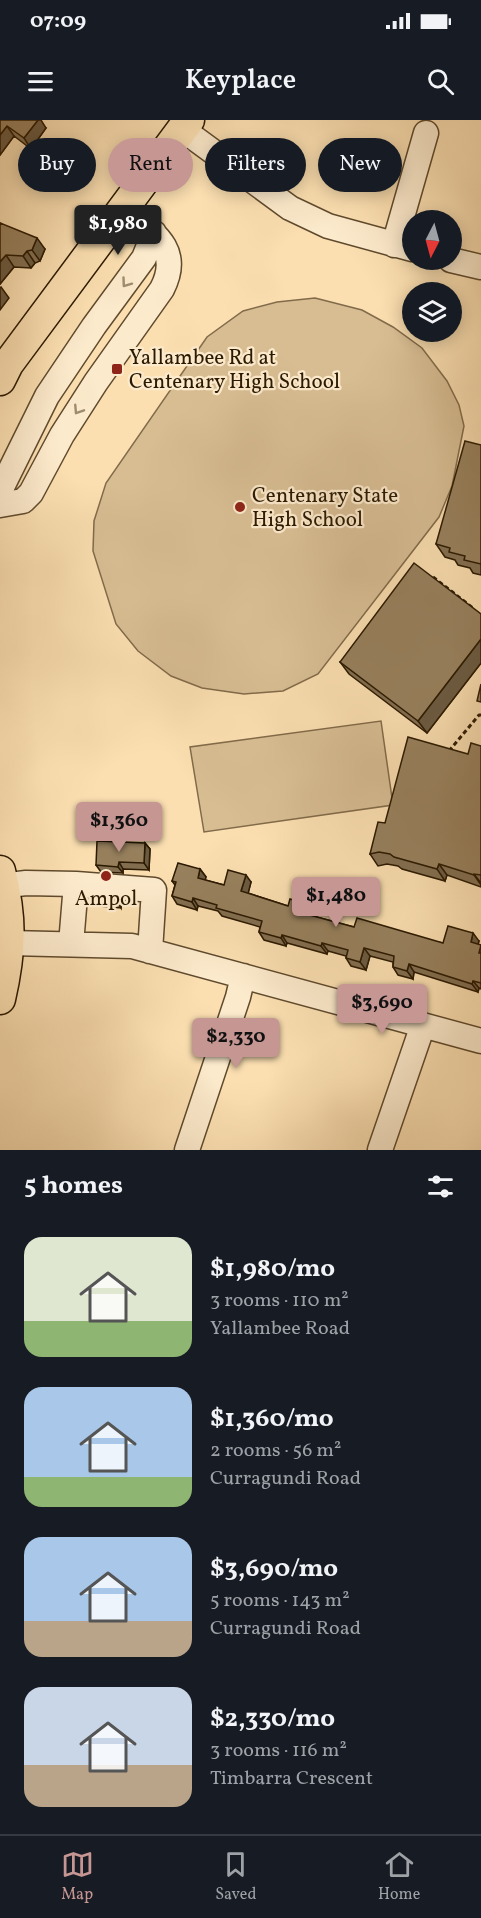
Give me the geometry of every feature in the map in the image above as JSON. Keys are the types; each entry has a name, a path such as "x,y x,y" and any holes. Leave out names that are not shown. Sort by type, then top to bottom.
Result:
{"main road":[{"path":"0,380 8,364 185,124"},
{"path":"0,999 10,943 1,881"}],"street":[{"path":"185,124 290,208 328,226 402,247"},
{"path":"411,210 426,134"},
{"path":"0,505 23,501 31,493 62,435 168,279 171,259 163,244 154,233 123,208"},
{"path":"0,491 47,396 94,326 144,258 154,233"},
{"path":"462,263 481,267"},
{"path":"1,881 154,890 150,951"},
{"path":"71,944 76,884"},
{"path":"10,943 132,946 481,1041"},
{"path":"187,1150 243,976"},
{"path":"380,1150 423,1025"}],"path":[{"path":"433,577 481,615"},
{"path":"448,758 450,748 481,715"}],"shaded area":[{"path":"315,298 362,310 393,327 402,334 402,342 414,342 422,348 447,381 459,405 464,426 452,486 439,517 318,674 283,691 244,694 202,688 171,676 138,651 116,624 93,551 94,521 106,483 207,337 243,311 277,302"},
{"path":"381,721 393,805 204,832 190,747"}],"building":[{"path":"0,120 38,120 24,138 7,126 0,135"},
{"path":"0,223 37,238 32,250 27,251 23,256 6,255 0,262"},
{"path":"465,441 481,445 481,564 464,560 465,556 449,552 450,548 436,544"},
{"path":"414,563 481,614 481,639 418,721 340,662"},
{"path":"481,684 481,702 477,701"},
{"path":"408,737 468,754 471,743 481,746 481,875 439,864 437,869 390,854 379,852 370,854 378,822 385,823"},
{"path":"97,841 145,843 144,863 119,862 118,867 96,865"},
{"path":"178,863 200,869 198,878 224,885 228,870 246,875 241,891 288,906 290,899 304,903 302,913 354,927 357,918 443,943 448,926 473,933 471,942 481,945 479,953 481,953 481,983 473,981 472,984 409,964 407,971 393,967 394,956 364,948 360,962 346,958 348,950 259,932 262,921 216,908 217,905 193,898 192,902 172,896 176,882 172,881"},
{"path":"96,896 118,897 118,903 96,902"}],"place":[{"name":"Yallambee Rd at Centenary High School","path":"117,369"},
{"name":"Centenary State High School","path":"240,507"},
{"name":"Ampol","path":"106,876"}]}
